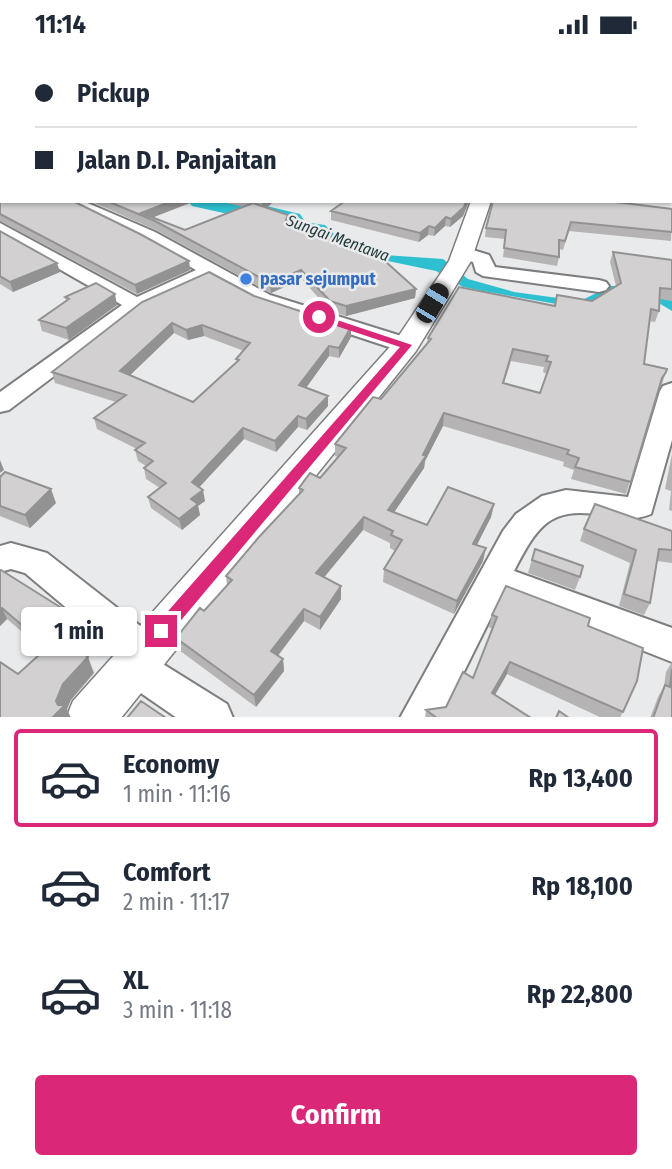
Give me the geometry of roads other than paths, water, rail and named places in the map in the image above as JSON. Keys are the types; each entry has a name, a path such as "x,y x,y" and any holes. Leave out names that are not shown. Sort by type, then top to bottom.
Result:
{"street":[{"path":"74,203 131,227 273,303 407,345"},
{"path":"90,717 407,345 456,265 480,203"},
{"path":"0,228 136,305"},
{"path":"456,265 479,257 482,259 483,268 490,272 599,286"},
{"path":"0,404 136,305 211,270"},
{"path":"420,717 522,529 540,509 554,502 576,501 632,509 640,506 666,439 672,391"},
{"path":"0,559 11,557 35,562 138,659 214,717"},
{"path":"495,578 672,645"}],"water":[{"path":"268,208 302,222 325,225 333,233 384,255 443,259 468,279 514,292 580,301 611,286 629,286 672,300 672,311 644,294 579,308 463,287 436,271 383,260 332,237 274,218"}],"waterway":[{"name":"Sungai Mentawa","path":"212,203 291,220"}],"place":[{"name":"pasar sejumput","path":"246,279"}]}
